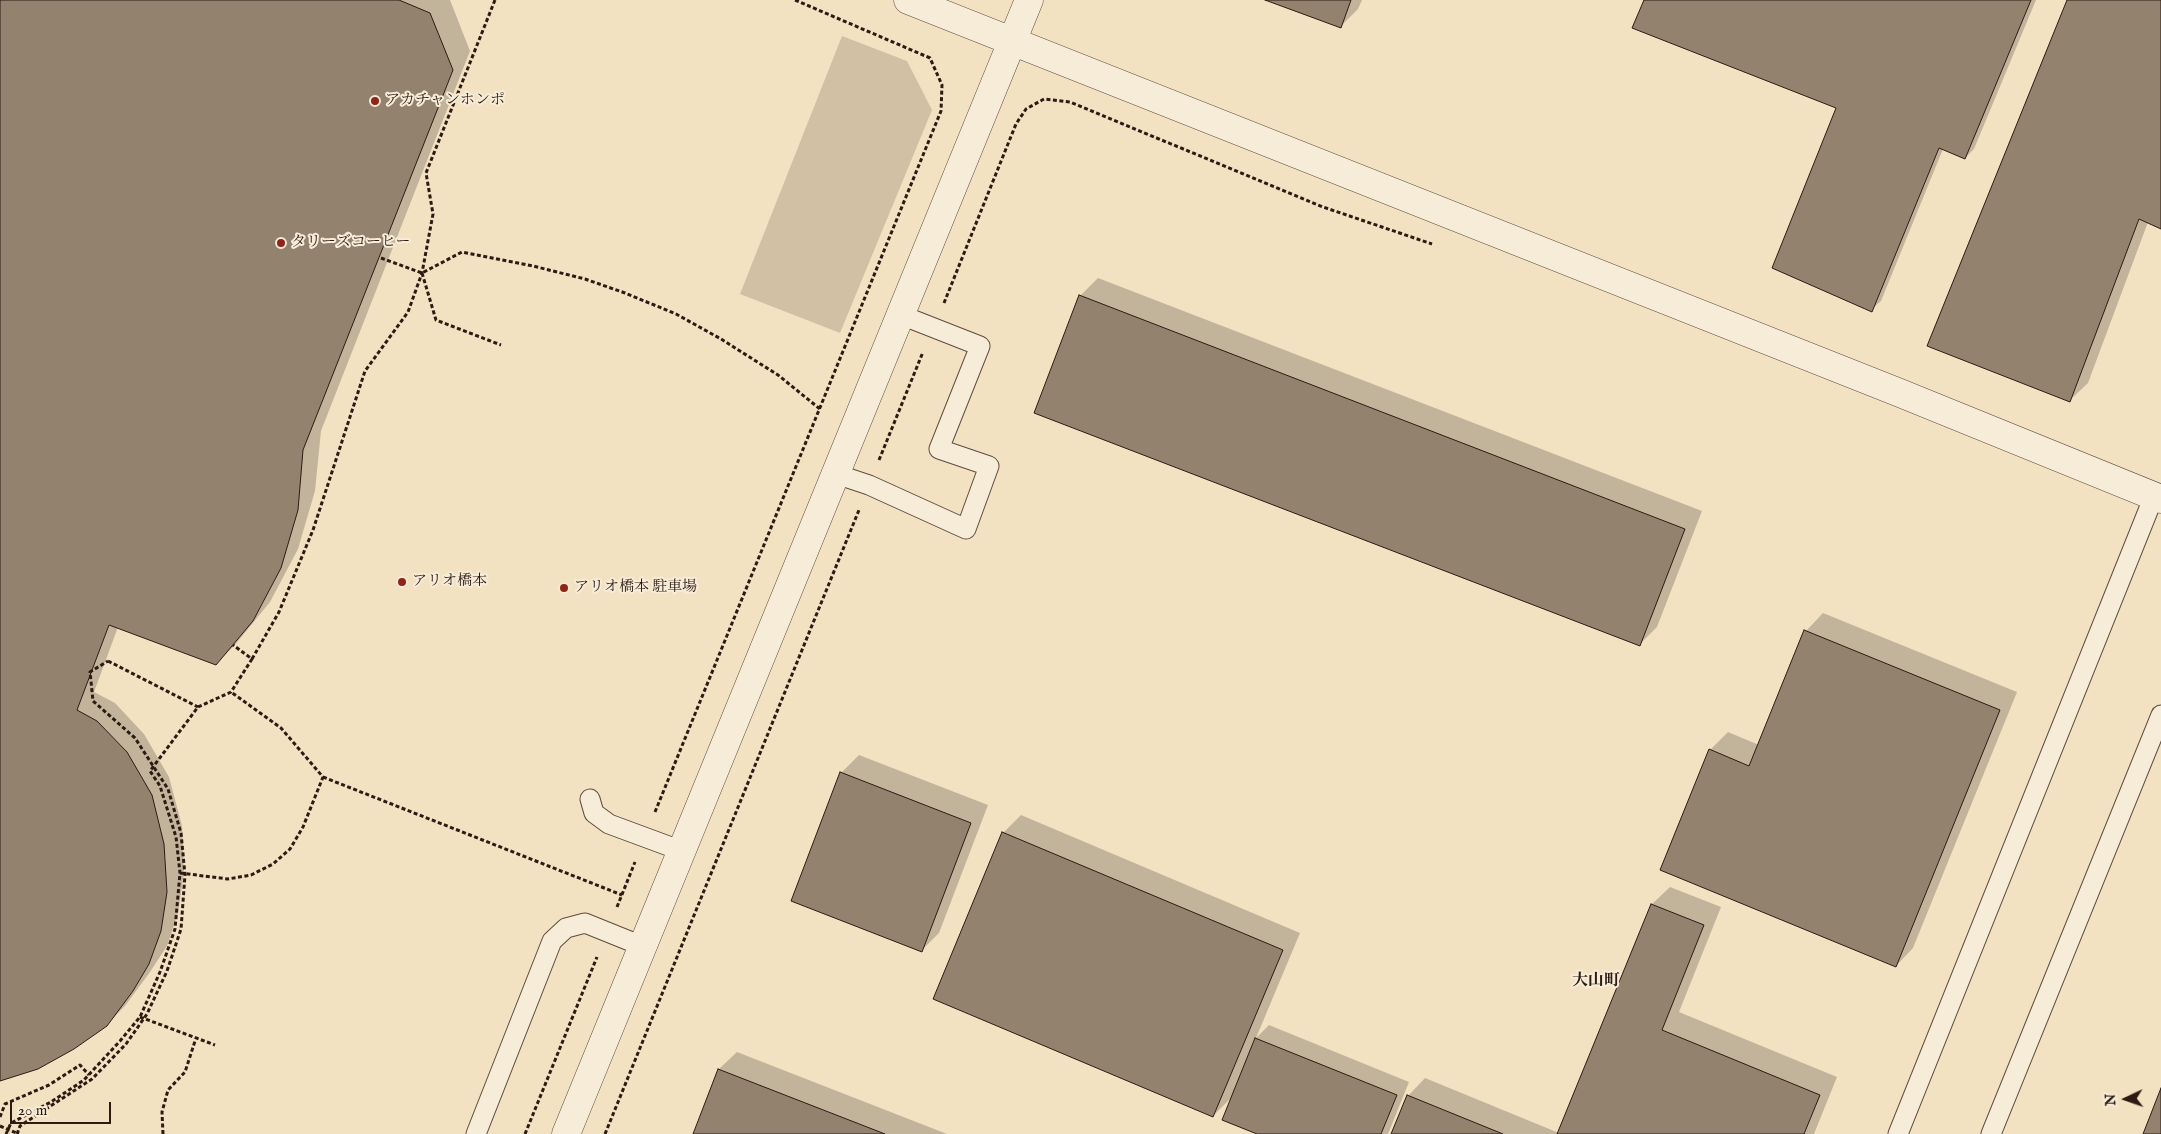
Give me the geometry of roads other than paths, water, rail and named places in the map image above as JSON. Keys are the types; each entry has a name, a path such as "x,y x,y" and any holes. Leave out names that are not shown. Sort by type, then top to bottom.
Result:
{"street":[{"path":"908,0 1890,389 2157,497"},
{"path":"566,1134 1029,0"}],"lane":[{"path":"836,474 869,485 966,529 989,466 939,449 980,346 901,315"},
{"path":"1898,1134 2157,497"},
{"path":"1992,1134 2161,715"},
{"path":"590,799 594,813 609,824 682,852"},
{"path":"476,1134 552,941 566,928 585,923 642,946"}],"place":[{"name":"アカチャンホンポ","path":"375,101"},
{"name":"タリーズコーヒー","path":"281,243"},
{"name":"アリオ橋本","path":"402,582"},
{"name":"アリオ橋本 駐車場","path":"564,588"}],"district":[{"name":"大山町","path":"1596,982"}]}
